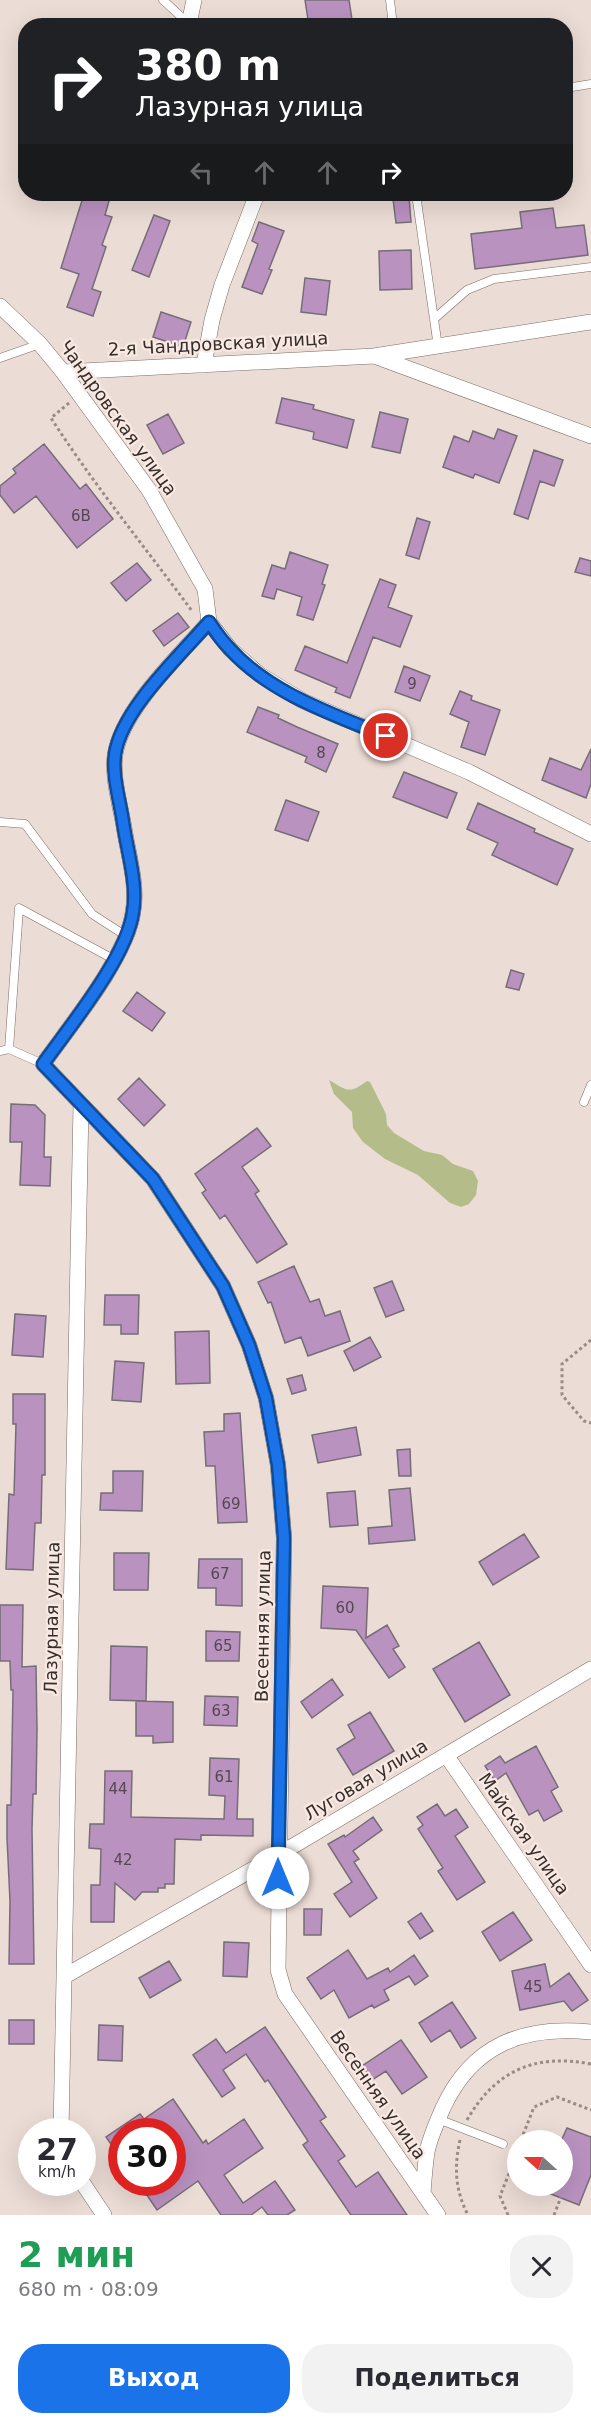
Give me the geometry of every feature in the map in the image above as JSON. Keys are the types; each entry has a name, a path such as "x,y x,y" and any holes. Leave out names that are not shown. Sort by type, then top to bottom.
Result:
{"street":[{"path":"191,18 194,0"},
{"path":"204,365 212,320 222,285 254,201"},
{"name":"Чандровская улица","path":"0,306 40,344 63,372 149,490 205,589 209,622"},
{"name":"2-я Чандровская улица","path":"63,372 374,356 591,322"},
{"name":"2-я Чандровская улица","path":"374,356 591,436"},
{"path":"43,1064 115,960 133,913 133,889 116,778 115,755 133,710 209,622 230,649 260,675 303,701 469,772 591,834"},
{"name":"Весенняя улица","path":"43,1064 153,1179 223,1286 249,1345 266,1398 278,1465 284,1538 278,1970 285,1994 423,2193 431,2213"},
{"name":"Лазурная улица","path":"61,2118 81,1106"},
{"name":"Луговая улица","path":"65,1976 278,1855 591,1669"},
{"name":"Майская улица","path":"446,1755 591,1965"},
{"path":"423,2193 428,2150 438,2119 454,2085 470,2065 492,2049 518,2037 543,2032 591,2032"},
{"path":"91,2196 104,2215"}],"lane":[{"path":"163,0 182,18"},
{"path":"390,0 392,18"},
{"path":"573,87 591,84"},
{"path":"417,201 438,346"},
{"path":"434,319 467,290 494,279 591,267"},
{"path":"0,358 40,344"},
{"path":"0,822 25,824 92,914 126,936"},
{"path":"9,1049 19,908 115,960"},
{"path":"0,1051 9,1049 43,1064"},
{"path":"584,1102 591,1085"},
{"path":"438,2119 503,2144"}],"path":[{"path":"80,395 51,418 84,471 121,514 194,613 209,622"},
{"path":"591,1340 562,1364 562,1395 584,1421 591,1423"},
{"path":"468,2215 460,2199 455,2163 462,2128 479,2099 504,2077 534,2063 567,2060 591,2064"},
{"path":"525,2130 534,2107 557,2097 591,2110"},
{"path":"507,2178 500,2196 508,2215"},
{"path":"554,2215 561,2197"}],"green space":[{"path":"329,1080 348,1090 367,1081 370,1082 386,1114 387,1125 394,1133 424,1151 442,1155 453,1164 473,1171 478,1181 476,1195 469,1204 461,1207 450,1203 418,1175 385,1159 363,1142 353,1128 352,1112 334,1094"}],"building":[{"path":"305,0 349,0 352,18 308,18"},
{"path":"82,201 109,201 105,215 112,217 102,245 106,247 92,289 101,292 93,316 67,307 79,274 61,268"},
{"path":"393,201 409,201 411,222 396,223"},
{"path":"553,208 556,228 584,225 588,255 475,269 471,234 522,228 520,212"},
{"path":"154,215 170,221 149,277 132,270"},
{"path":"259,222 284,231 262,294 242,287 258,244 252,241"},
{"path":"411,250 412,289 380,290 379,251"},
{"path":"305,278 330,281 326,315 301,312"},
{"path":"161,312 191,322 183,347 153,337"},
{"path":"282,398 314,405 313,409 354,420 347,448 313,439 314,432 276,423"},
{"path":"380,412 408,419 400,453 372,447"},
{"path":"168,414 184,443 163,454 147,425"},
{"path":"498,429 517,436 499,483 475,474 473,478 443,467 454,436 469,442 473,431 494,439"},
{"path":"44,444 80,489 86,484 113,519 77,548 36,496 14,513 0,495 0,486 16,473 13,469"},
{"path":"534,450 563,460 554,486 540,481 528,519 514,514"},
{"path":"417,518 430,522 419,559 406,555"},
{"path":"290,552 328,565 322,584 325,585 313,620 297,615 302,597 277,589 274,599 262,596 272,565 285,569"},
{"path":"580,558 591,561 591,576 575,572"},
{"path":"137,563 151,580 126,601 111,583"},
{"path":"380,579 396,585 388,607 412,616 400,647 373,637 350,698 335,692 337,688 295,670 305,646 347,663"},
{"path":"178,613 189,627 164,646 153,631"},
{"path":"404,666 430,676 420,701 395,692"},
{"path":"460,691 472,696 471,700 500,710 485,755 461,747 469,722 450,714"},
{"path":"258,707 338,744 326,772 305,762 307,757 247,732"},
{"path":"591,749 591,784 586,798 542,780 550,758 581,770"},
{"path":"404,772 457,793 447,818 393,797"},
{"path":"286,800 319,812 308,841 275,830"},
{"path":"478,803 573,849 557,885 492,855 498,843 467,829"},
{"path":"511,970 524,974 519,990 506,987"},
{"path":"137,992 165,1013 152,1031 123,1011"},
{"path":"139,1078 165,1105 144,1126 118,1099"},
{"path":"11,1104 35,1105 45,1115 44,1157 51,1157 50,1186 20,1185 22,1142 10,1142"},
{"path":"257,1128 271,1146 242,1167 259,1191 255,1194 287,1244 257,1263 225,1215 220,1219 202,1193 206,1190 195,1174"},
{"path":"294,1266 310,1302 319,1299 325,1316 340,1311 350,1341 308,1356 301,1337 285,1343 271,1302 268,1303 258,1282"},
{"path":"392,1281 404,1310 386,1317 374,1288"},
{"path":"105,1295 139,1295 138,1334 121,1334 121,1325 104,1325"},
{"path":"15,1314 46,1316 43,1357 12,1355"},
{"path":"209,1331 210,1383 176,1384 175,1332"},
{"path":"370,1337 381,1357 354,1371 344,1351"},
{"path":"115,1361 144,1363 141,1402 112,1400"},
{"path":"302,1375 306,1390 292,1394 287,1379"},
{"path":"13,1394 45,1394 45,1475 42,1475 41,1523 35,1523 33,1570 6,1569 9,1494 14,1495 16,1424 13,1424"},
{"path":"240,1413 247,1522 218,1523 215,1466 206,1466 204,1432 224,1431 224,1414"},
{"path":"356,1427 361,1455 318,1463 312,1435"},
{"path":"410,1449 411,1476 399,1476 397,1450"},
{"path":"113,1471 143,1471 142,1511 100,1510 101,1493 113,1493"},
{"path":"410,1488 415,1540 369,1544 368,1528 392,1526 389,1490"},
{"path":"355,1491 358,1525 330,1527 327,1493"},
{"path":"524,1534 539,1557 493,1585 479,1562"},
{"path":"114,1553 149,1553 148,1590 114,1590"},
{"path":"199,1559 242,1559 242,1606 216,1605 216,1588 198,1588"},
{"path":"323,1586 368,1588 366,1638 387,1625 399,1646 393,1649 405,1667 389,1678 356,1630 321,1628"},
{"path":"0,1605 23,1605 22,1667 36,1666 36,1794 33,1794 32,1829 34,1964 9,1964 7,1805 11,1805 13,1690 11,1690 10,1661 0,1661"},
{"path":"206,1631 240,1632 239,1661 206,1661"},
{"path":"479,1642 510,1695 465,1722 433,1669"},
{"path":"111,1646 147,1647 146,1701 110,1700"},
{"path":"332,1679 343,1695 312,1718 301,1702"},
{"path":"205,1696 238,1697 237,1726 204,1725"},
{"path":"136,1701 173,1702 173,1742 153,1743 153,1736 136,1736"},
{"path":"370,1712 394,1751 353,1775 337,1749 355,1738 348,1725"},
{"path":"536,1746 558,1787 551,1791 562,1811 544,1821 538,1810 529,1815 506,1773 495,1781 485,1766 500,1756 505,1763"},
{"path":"210,1758 239,1759 237,1819 253,1819 253,1836 201,1835 201,1840 175,1839 174,1884 165,1884 165,1888 158,1888 158,1892 142,1892 135,1900 115,1883 114,1922 91,1922 91,1885 100,1885 101,1849 89,1848 90,1824 104,1824 105,1771 132,1771 131,1817 224,1819 225,1796 209,1795"},
{"path":"437,1804 445,1816 456,1809 468,1827 455,1836 485,1882 457,1900 438,1871 443,1868 418,1829 423,1825 417,1817"},
{"path":"373,1817 382,1830 353,1851 359,1859 354,1862 377,1898 350,1917 334,1894 352,1882 328,1844 344,1835 345,1837"},
{"path":"304,1909 322,1909 321,1935 304,1935"},
{"path":"513,1912 532,1940 500,1961 482,1932"},
{"path":"421,1913 433,1931 420,1939 408,1922"},
{"path":"224,1942 249,1943 247,1977 223,1976"},
{"path":"348,1950 367,1979 388,1968 390,1972 414,1955 428,1976 415,1985 409,1976 384,1990 389,2000 374,2008 372,2005 349,2018 334,1990 321,1999 307,1978"},
{"path":"169,1961 181,1980 150,1998 139,1978"},
{"path":"545,1964 550,1987 569,1973 588,2000 572,2011 564,2001 520,2010 512,1971"},
{"path":"452,2002 476,2038 461,2048 450,2030 431,2042 419,2023"},
{"path":"9,2020 34,2020 34,2044 9,2044"},
{"path":"99,2025 123,2026 122,2061 98,2060"},
{"path":"265,2027 326,2117 320,2121 345,2156 338,2161 356,2187 378,2172 407,2215 351,2215 303,2145 308,2141 268,2080 265,2082 246,2054 223,2070 235,2088 222,2097 193,2055 216,2039 226,2053"},
{"path":"401,2040 427,2077 402,2094 386,2071 372,2080 362,2066"},
{"path":"173,2099 186,2118 145,2118"},
{"path":"186,2118 203,2143 206,2140 208,2144 244,2119 263,2148 224,2175 243,2203 275,2181 295,2210 287,2215 268,2215 262,2207 251,2215 221,2215 198,2181 186,2189"},
{"path":"573,2130 591,2137 591,2175 579,2205 556,2196 573,2196"},
{"path":"148,2196 177,2196 157,2210"}],"route":[{"path":"278,1878 284,1538 278,1465 266,1398 249,1345 223,1286 153,1179 43,1064 115,960 133,913 133,889 116,778 115,755 121,736 133,710 209,622 230,649 260,675 303,701 386,736"}]}
